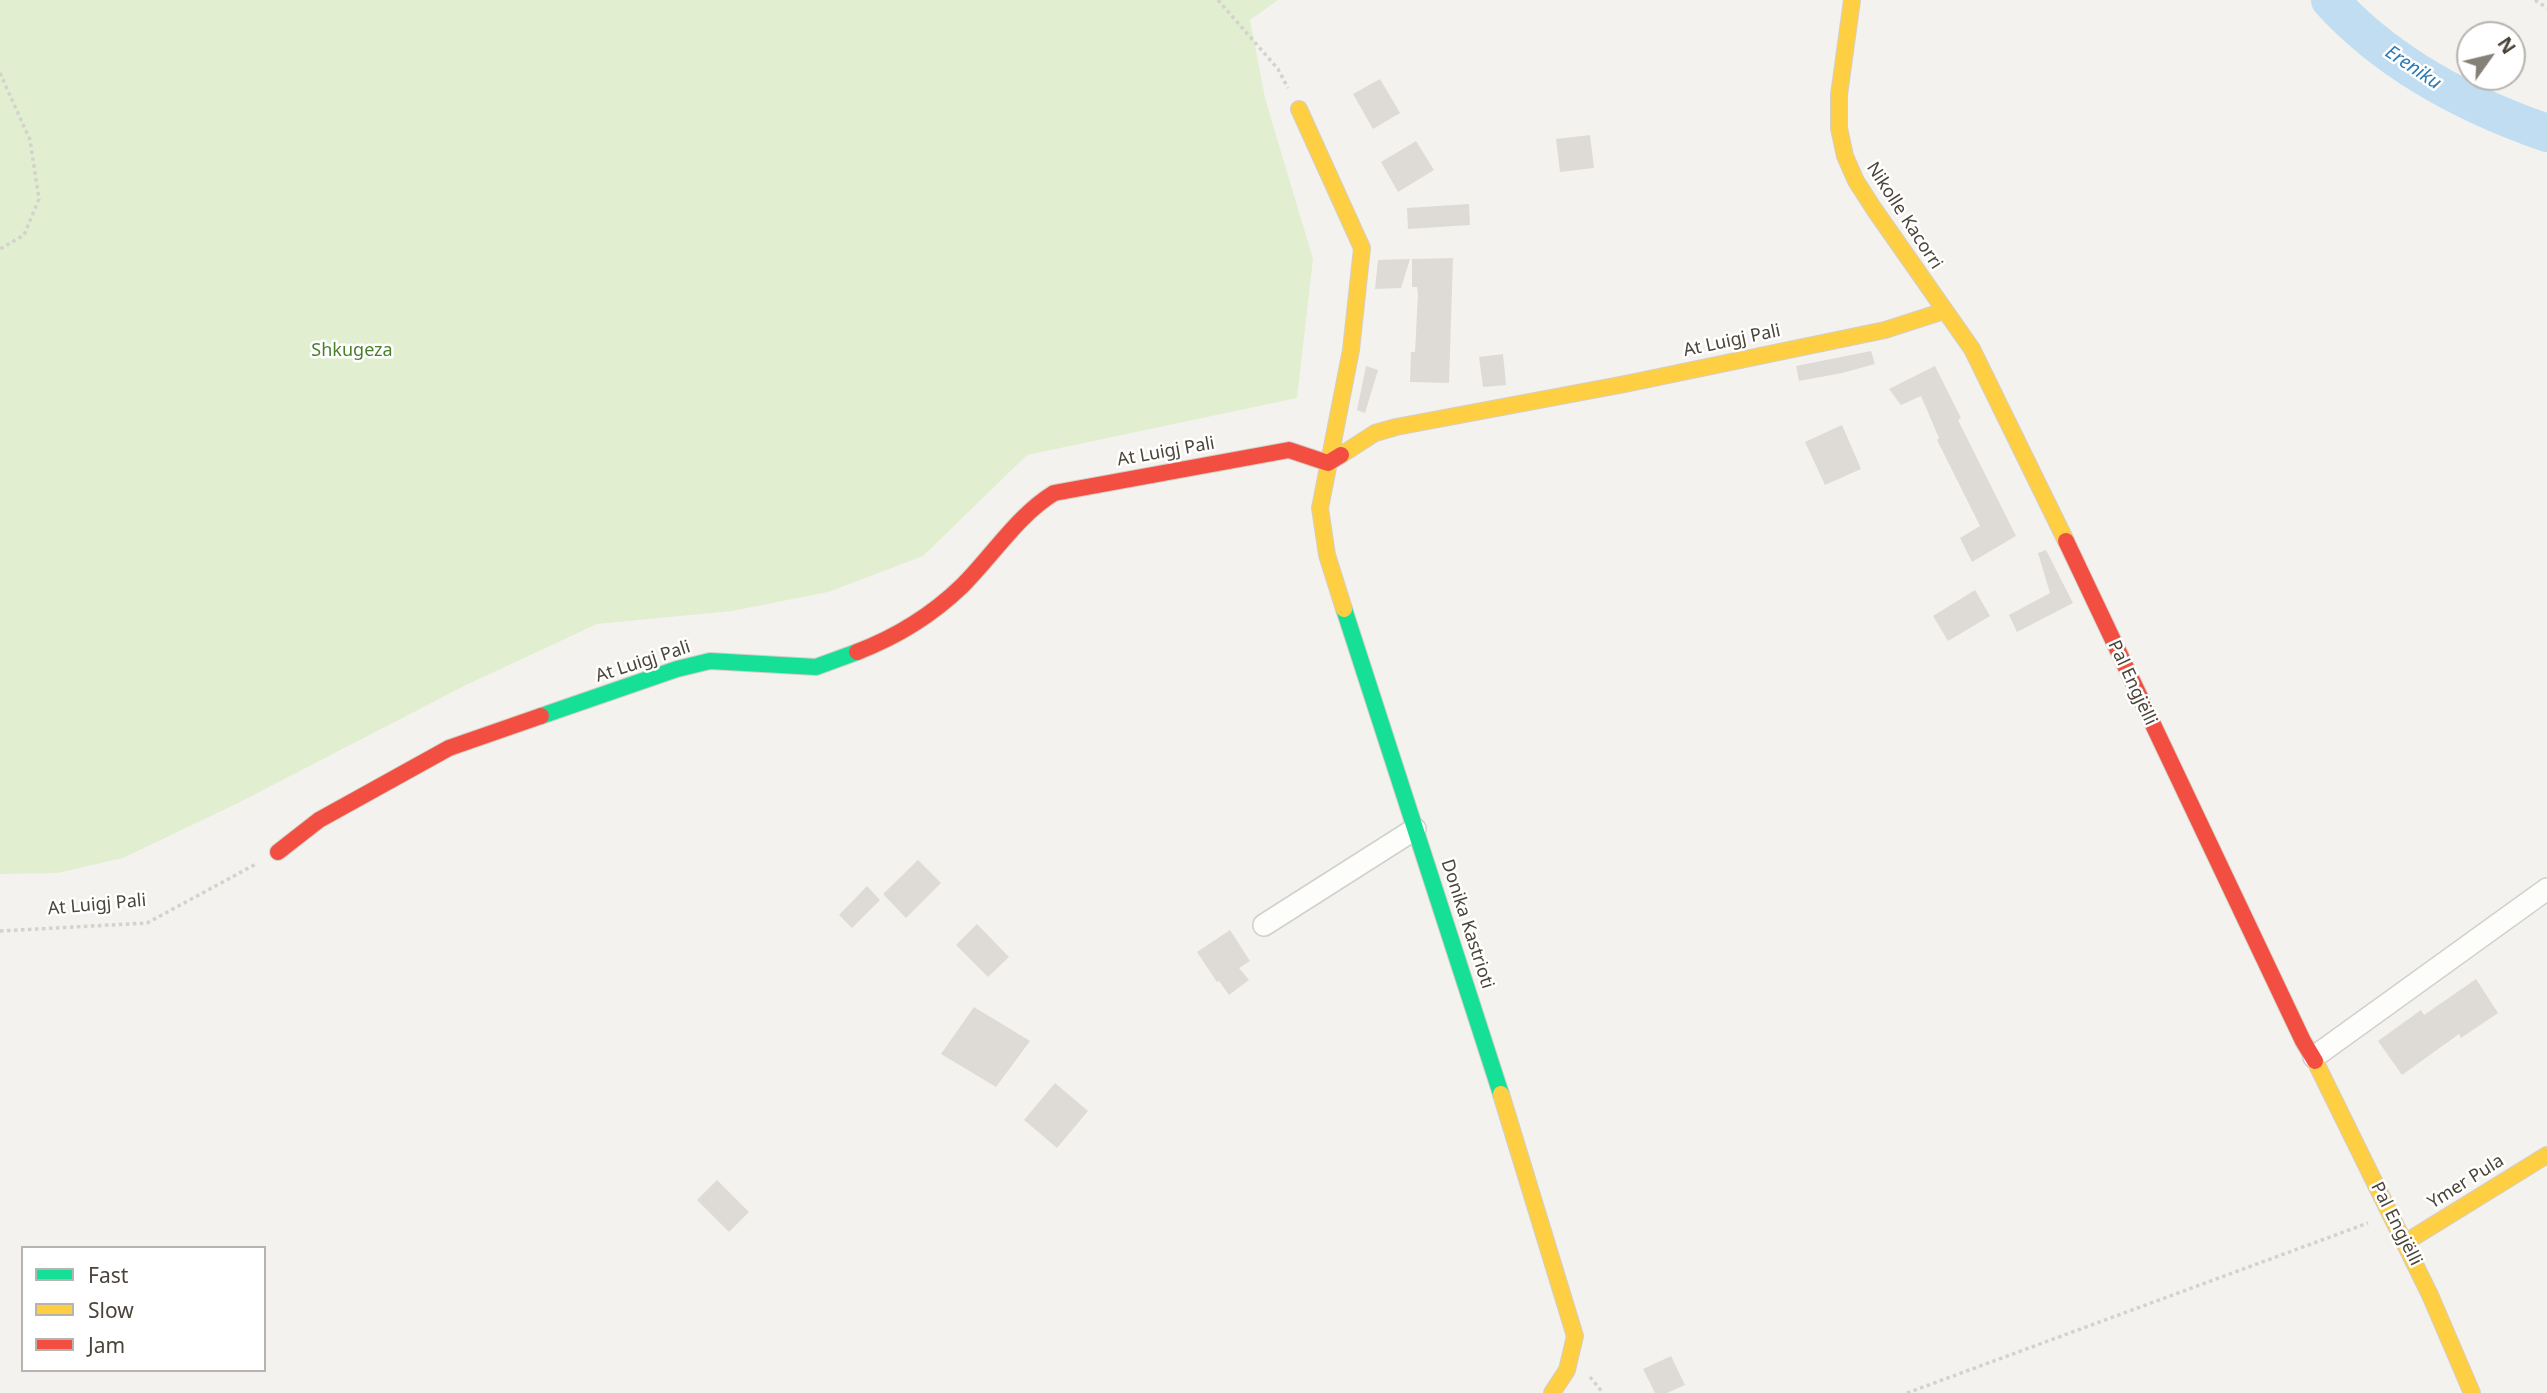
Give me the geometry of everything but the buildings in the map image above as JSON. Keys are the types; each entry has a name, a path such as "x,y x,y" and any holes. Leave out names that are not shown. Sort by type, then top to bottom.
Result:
{"street":[{"name":"Nikolle Kacorri","path":"1851,6 1839,95 1839,128 1845,156 1856,181 1944,311"},
{"path":"1299,109 1362,248 1351,350 1328,463"},
{"name":"At Luigj Pali","path":"278,852 319,820 449,748 677,669 710,661 816,667 886,641 935,610 963,585 1035,505 1054,493 1289,450 1328,463 1375,433 1396,426 1625,384 1885,330 1944,311"},
{"name":"Pal Engjëlli","path":"1944,311 1972,349 1995,393 2303,1041 2406,1242 2472,1393"},
{"name":"Donika Kastrioti","path":"1328,463 1320,508 1327,555 1505,1107 1574,1336 1567,1370 1552,1393"},
{"path":"1264,925 1415,829"},
{"path":"2314,1058 2547,889"},
{"name":"Ymer Pula","path":"2406,1242 2547,1155"}],"path":[{"path":"1218,0 1278,69 1299,109"},
{"path":"2535,0 2547,8"},
{"path":"0,74 30,140 39,199 24,234 0,249"},
{"name":"At Luigj Pali","path":"0,931 147,923 278,852"},
{"path":"1907,1393 2194,1289 2390,1212"}],"green space":[{"name":"Shkugeza","path":"0,0 1278,0 1250,20 1265,98 1313,259 1297,398 1027,455 923,556 828,592 732,611 597,624 466,685 238,803 123,858 57,873 0,874"}],"waterway":[{"name":"Ereniku","path":"2330,0 2377,44 2430,80 2487,109 2547,133"}],"traffic: fast":[{"path":"1344,609 1501,1094"},
{"path":"541,716 677,669 710,661 816,667 857,652"}],"traffic: slow":[{"path":"1852,0 1839,95 1839,128 1845,156 1856,181 1874,209 1972,349 2066,541"},
{"path":"1299,109 1362,248 1351,350 1320,508 1327,555 1344,609"},
{"path":"1341,455 1375,433 1396,427 1625,384 1885,330 1944,311"},
{"path":"2315,1061 2430,1295 2472,1393"},
{"path":"1501,1094 1575,1336 1567,1370 1552,1393"},
{"path":"2406,1242 2547,1155"}],"traffic: jam":[{"path":"857,652 926,616 962,586 1028,513 1054,493 1289,450 1328,463 1341,455"},
{"path":"2066,541 2303,1041 2315,1061"},
{"path":"278,852 319,820 449,748 541,716"}]}
